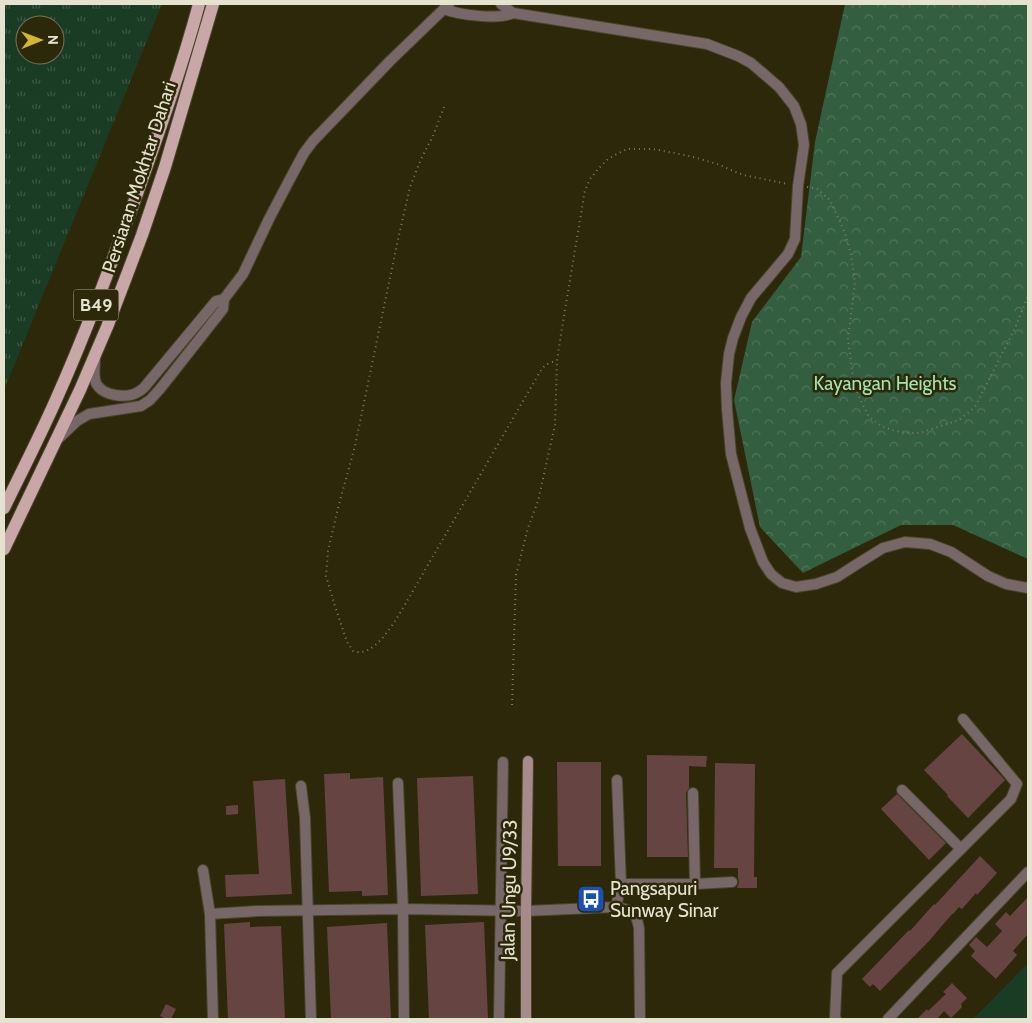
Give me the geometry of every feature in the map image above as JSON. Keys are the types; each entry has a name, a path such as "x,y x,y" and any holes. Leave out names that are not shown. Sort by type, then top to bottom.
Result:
{"main road":[{"name":"Persiaran Mokhtar Dahari","path":"4,508 54,404 110,267 168,103 199,4"},
{"name":"Persiaran Mokhtar Dahari","path":"4,550 80,390 142,235 165,167 213,4"}],"street":[{"path":"501,4 514,13 707,44 751,63 779,87 794,106 801,124 804,145 798,186 795,239 788,254 751,298 733,338 726,383 726,409 731,454 750,528 763,562 771,574 782,583 796,586 816,584 837,577 883,548 905,542 930,544 951,552 988,576 1006,584 1028,588"},
{"path":"55,442 77,421 89,414 140,406 150,400 223,309 224,299 243,274 269,219 304,153 313,141 446,6 452,12 498,17 514,13"},
{"path":"96,352 94,371 96,383 102,390 111,394 137,393 147,384 216,301 224,299"},
{"path":"836,1019 837,973 1011,798 1017,784 963,719"},
{"name":"Jalan Ungu U9/33","path":"526,1019 528,761"},
{"path":"499,1019 503,762"},
{"path":"616,907 621,884 617,780"},
{"path":"398,783 403,908 404,1019"},
{"path":"301,786 305,818 311,1019"},
{"path":"902,790 961,849"},
{"path":"693,793 695,884"},
{"path":"203,870 210,914 213,1019"},
{"path":"888,1019 1028,872"},
{"path":"621,884 732,882"},
{"path":"210,914 258,911 403,908 526,911 616,907 634,913 638,920 640,1019"}],"path":[{"path":"444,107 410,187 355,446 328,551 326,576 347,642 353,651 361,653 369,650 390,629 537,377 544,366 550,362 557,361"},
{"path":"512,705 516,575 528,528 538,502 555,425 557,361 560,334 585,190 594,174 608,159 627,149 653,149 690,156 717,164 743,176 817,189 830,200 845,233 855,282 848,339 852,378 869,417 892,430 920,433 959,420 975,407 1015,328 1028,296"}],"green space":[{"path":"4,4 162,4 4,390"},
{"name":"Kayangan Heights","path":"845,4 1028,4 1028,559 953,525 901,525 803,573 760,527 734,400 752,322 801,257 815,142"},
{"path":"1028,963 1028,1019 973,1019"}],"building":[{"path":"962,734 1005,780 968,818 924,770"},
{"path":"647,755 707,756 706,767 689,766 689,788 686,793 688,857 647,857"},
{"path":"557,762 601,762 601,866 558,866"},
{"path":"715,763 755,764 754,877 757,877 757,888 737,888 739,882 738,868 714,868"},
{"path":"350,773 350,779 383,777 388,895 362,896 362,891 329,892 324,774"},
{"path":"473,776 478,894 421,896 417,778"},
{"path":"285,779 292,894 226,897 225,875 259,874 253,781"},
{"path":"897,794 946,843 929,860 881,809"},
{"path":"238,805 238,814 226,815 226,806"},
{"path":"980,856 997,873 962,909 959,907 952,914 929,941 880,991 873,984 870,987 862,979"},
{"path":"1028,897 1028,934 1013,951 1017,955 996,979 971,956 975,951 969,945 976,937 987,947 1002,931 995,924 1006,912 1010,916"},
{"path":"250,922 250,927 281,926 285,1019 228,1019 224,924"},
{"path":"484,922 488,1019 429,1019 425,925"},
{"path":"387,923 391,1019 331,1019 327,927"},
{"path":"952,983 967,998 961,1004 962,1007 951,1018 944,1011 937,1019 917,1019 946,994 943,992"},
{"path":"166,1004 176,1009 171,1019 160,1016"}],"place":[{"name":"Pangsapuri Sunway Sinar","path":"591,899"}]}
